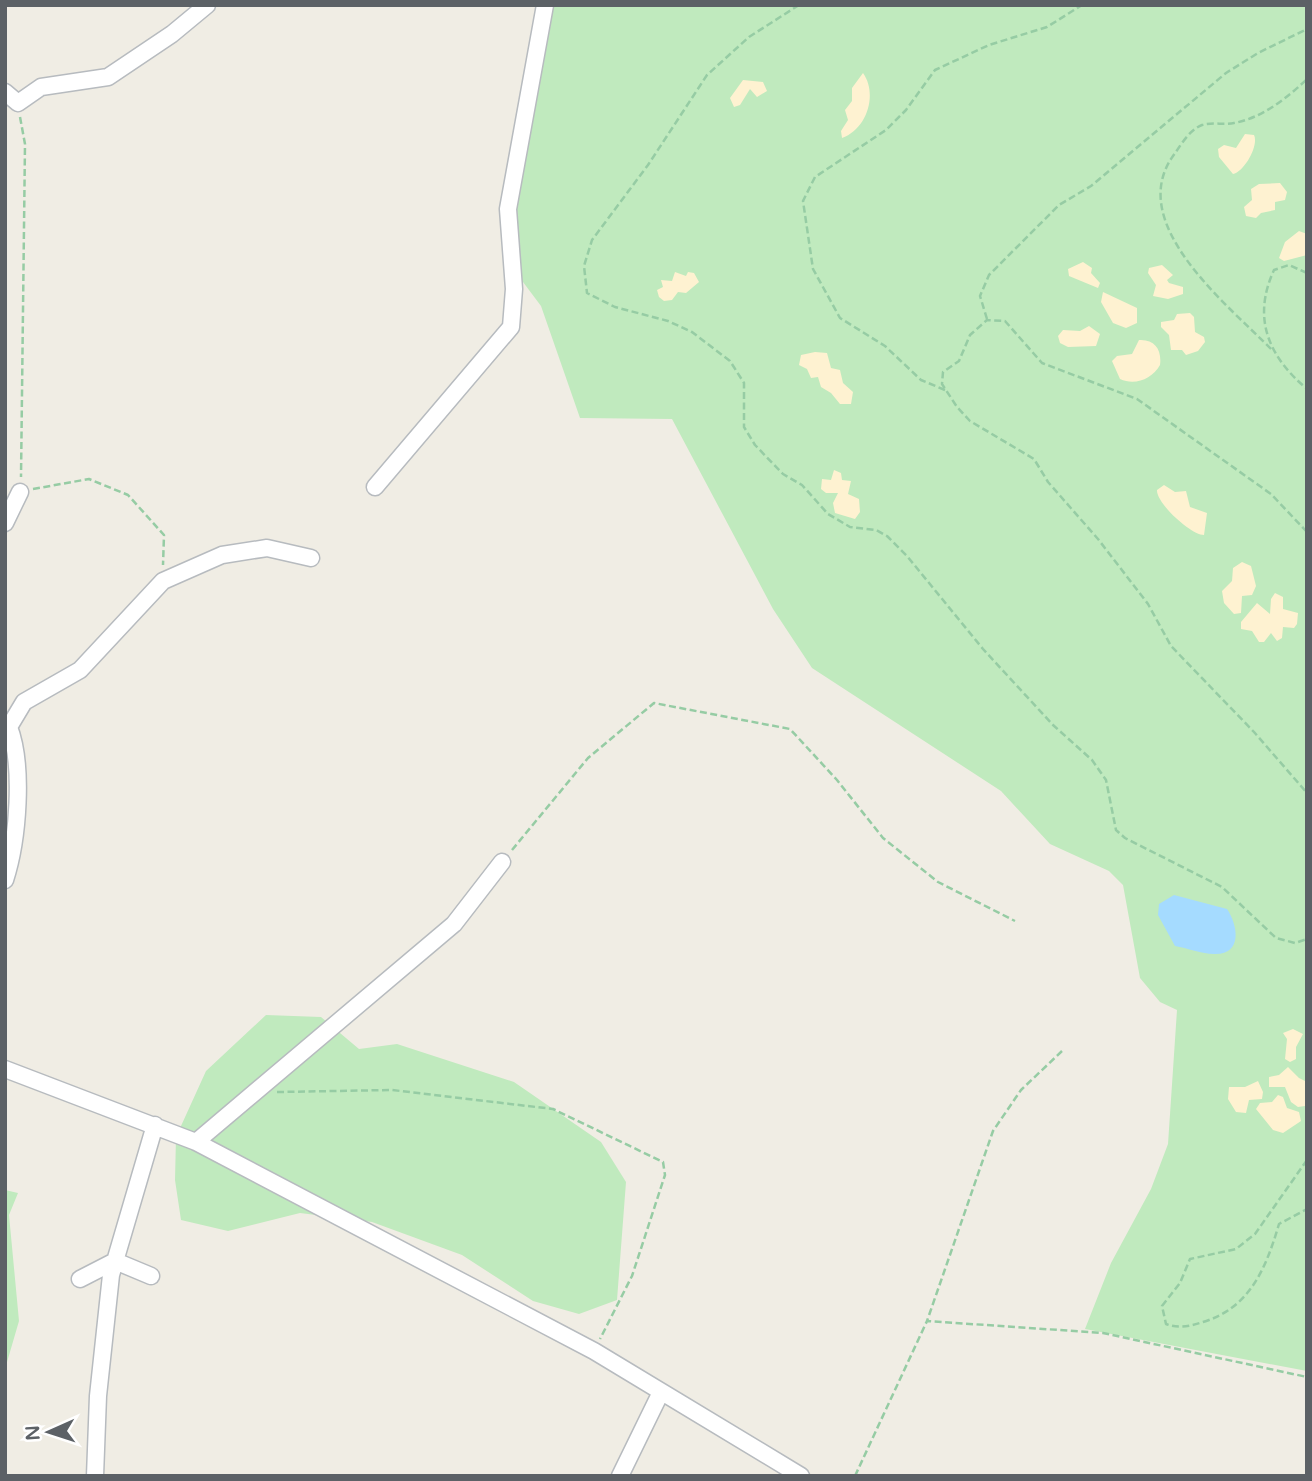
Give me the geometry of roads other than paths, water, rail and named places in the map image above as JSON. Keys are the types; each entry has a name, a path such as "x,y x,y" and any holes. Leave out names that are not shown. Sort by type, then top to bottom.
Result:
{"street":[{"path":"5,92 18,103 41,88 108,77 172,34 207,5"},
{"path":"375,487 511,327 514,289 508,209 545,5"},
{"path":"5,523 20,492"},
{"path":"5,880 11,861 17,799 13,737 7,726 24,702 80,670 163,581 222,555 267,548 312,558"},
{"path":"196,1142 454,924 502,862"},
{"path":"5,1069 196,1142 594,1351 801,1476"},
{"path":"95,1476 98,1396 115,1261 155,1125"},
{"path":"80,1279 115,1261 151,1276"},
{"path":"620,1476 662,1392"}],"water":[{"path":"1174,895 1227,909 1234,923 1236,938 1230,950 1209,954 1175,946 1158,915 1159,904"}]}
